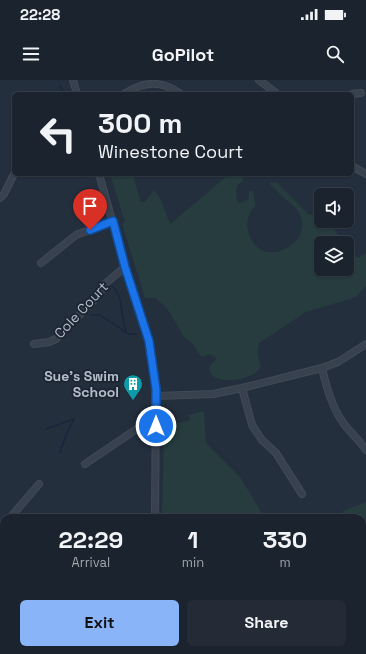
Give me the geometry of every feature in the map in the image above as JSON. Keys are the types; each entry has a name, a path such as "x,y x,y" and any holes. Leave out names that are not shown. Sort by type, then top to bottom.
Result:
{"street":[{"path":"73,80 76,92"},
{"path":"259,80 275,92"},
{"path":"127,92 137,86 154,83 168,85 178,92"},
{"path":"354,94 361,93"},
{"path":"354,167 366,174"},
{"path":"0,198 4,194 13,176"},
{"path":"100,176 125,267 149,341 156,396 155,514"},
{"path":"41,263 76,235 113,221"},
{"name":"Cole Court","path":"34,344 49,342 56,339 97,297 106,283 125,267"},
{"path":"156,396 213,394 242,388 322,368 338,362 366,344"},
{"path":"322,368 326,386 342,421 361,442 366,450"},
{"path":"242,388 252,425 262,440 276,453 302,494"},
{"path":"85,464 147,422 156,419"},
{"path":"13,514 39,484"}],"green space":[{"path":"111,176 134,176 141,202 145,202 154,190 160,198 170,224 226,177 243,176 243,180 238,185 236,190 237,202 242,203 249,198 249,191 253,191 255,203 255,206 248,219 247,228 249,234 255,245 264,251 275,252 285,249 294,243 300,234 302,224 296,208 269,183 276,182 309,215 314,214 314,228 332,228 340,236 314,236 314,276 354,276 354,253 358,258 366,253 366,286 356,297 306,312 259,343 258,357 260,368 256,373 240,379 222,379 215,377 210,372 210,365 217,359 208,354 202,357 194,345 184,337 163,304 155,298 145,298 122,224 125,222"},
{"path":"204,411 206,443 240,477 263,514 162,514 164,427 190,420 188,415"},
{"path":"366,502 366,514 342,514 343,511"}],"waterway":[{"path":"60,86 64,92"},
{"path":"112,286 116,290 120,301 126,330 125,332 129,334 137,334"},
{"path":"91,315 100,315 124,331"},
{"path":"46,429 74,419"},
{"path":"60,453 66,435 74,419"}],"place":[{"name":"Sue's Swim School","path":"133,401"}],"route":[{"path":"90,230 113,221 125,267 149,341 156,389 156,426"}]}
